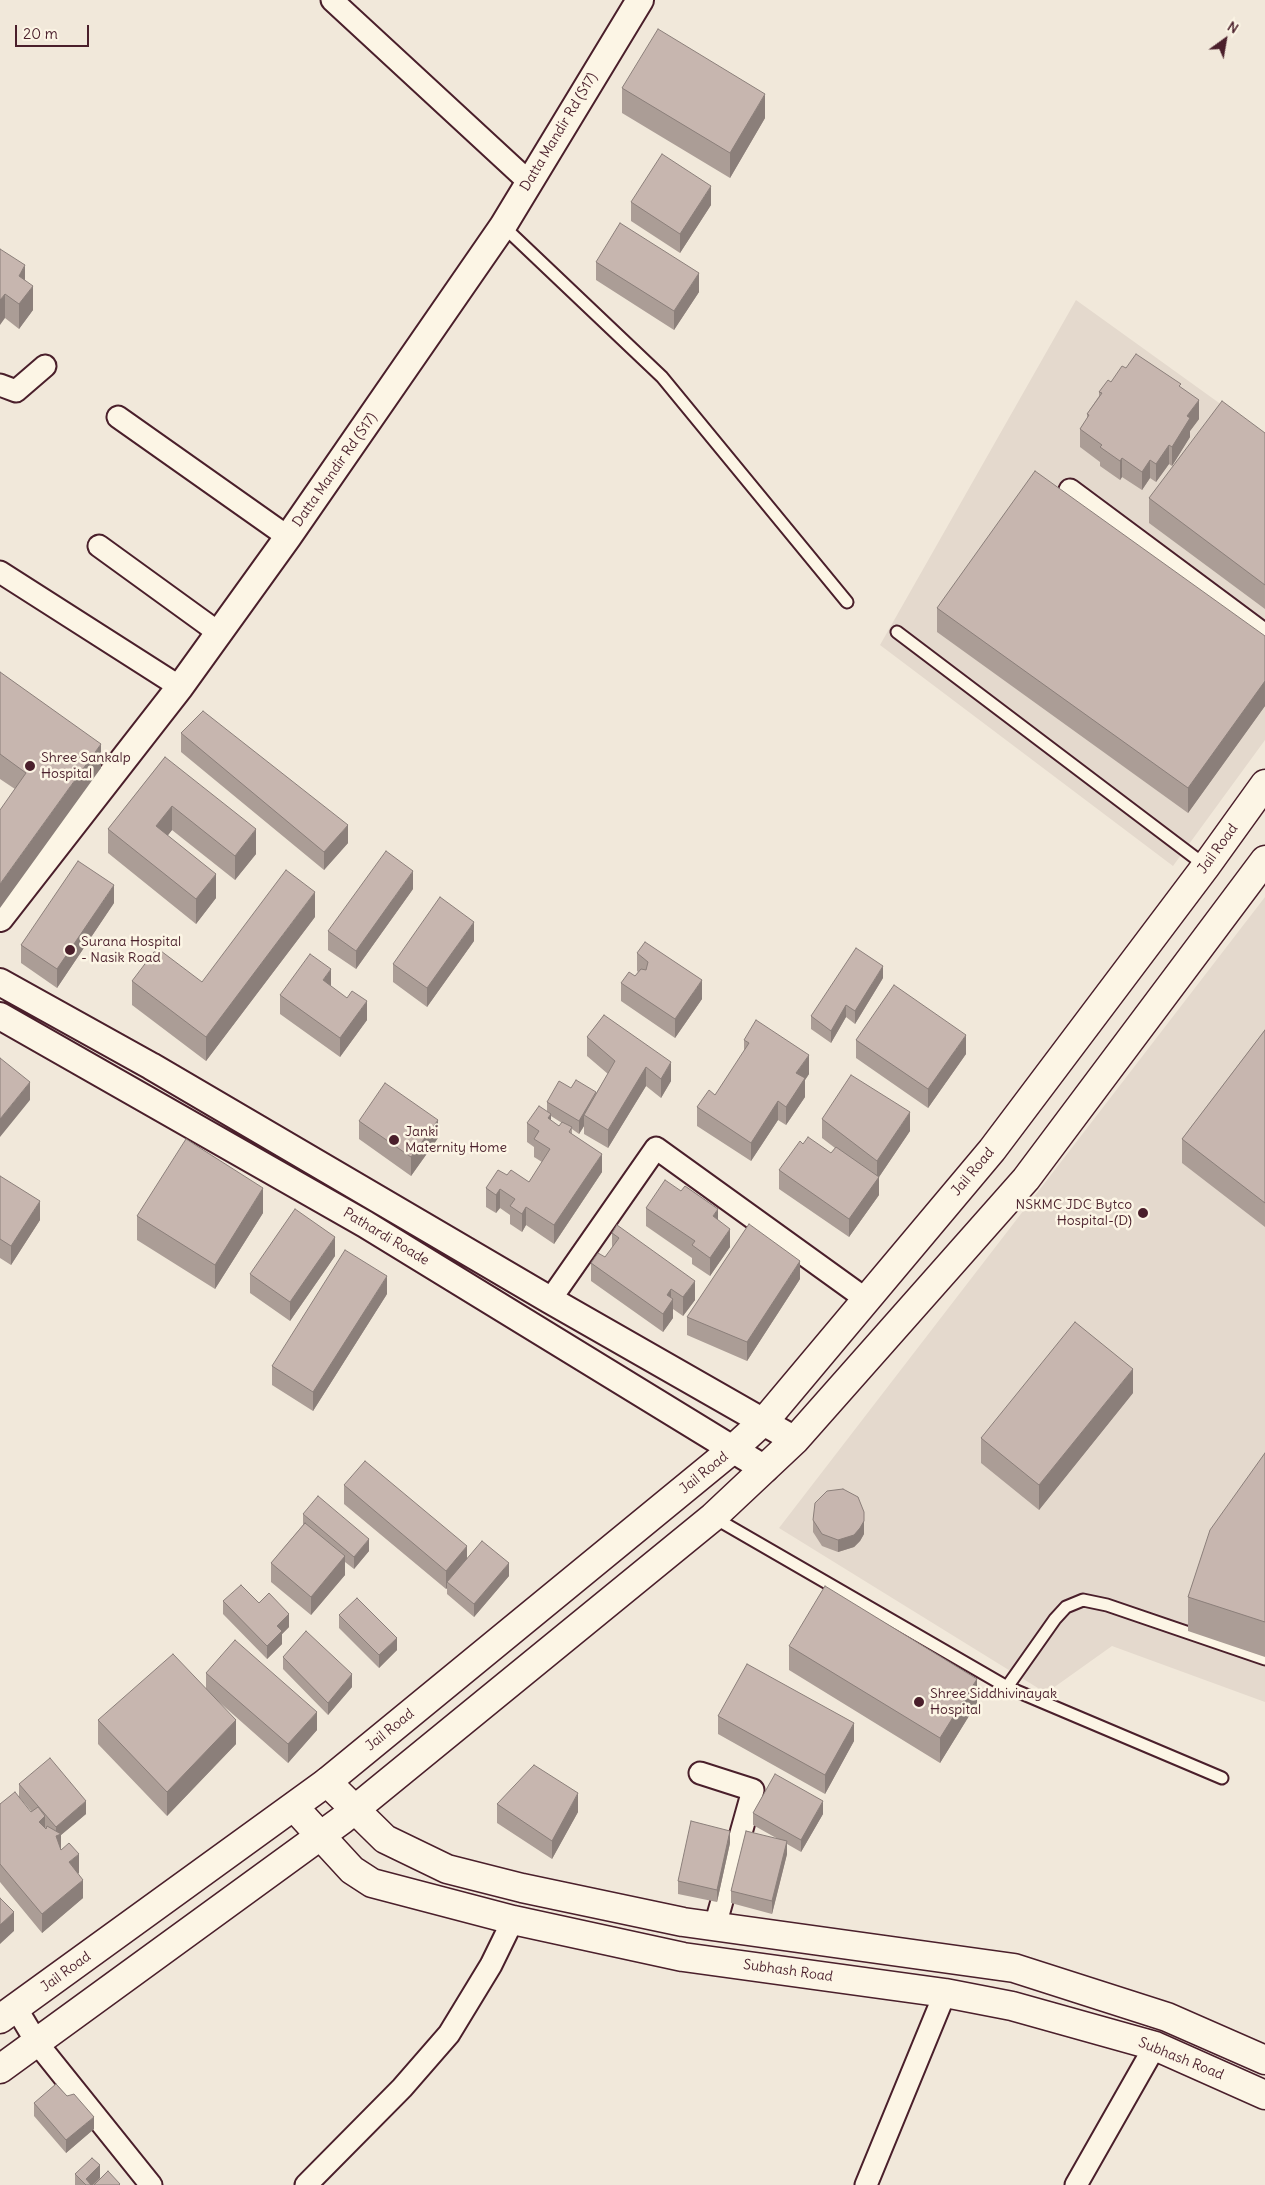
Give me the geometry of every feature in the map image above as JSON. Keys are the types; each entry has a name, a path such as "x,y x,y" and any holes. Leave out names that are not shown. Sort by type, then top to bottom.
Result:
{"main road":[{"name":"Jail Road","path":"8,2014 327,1782 733,1449 762,1422 992,1150 1206,866 1265,784"},
{"path":"0,2070 354,1809 713,1517 796,1440 1026,1180 1265,860"},
{"path":"327,1782 385,1839 447,1869 522,1888 683,1922 1014,1968 1167,2017 1265,2060"},
{"name":"Subhash Road","path":"294,1807 352,1870 372,1883 513,1920 683,1957 945,1993 1012,2006 1155,2046 1265,2095"}],"street":[{"path":"332,0 529,182"},
{"name":"Datta Mandir Rd (S17)","path":"0,918 180,687 288,537 503,226 640,0"},
{"path":"0,385 16,391 45,366"},
{"path":"118,417 288,537"},
{"path":"1070,490 1265,635"},
{"path":"99,546 219,633"},
{"path":"0,572 180,687"},
{"path":"0,982 151,1066 550,1300 796,1440"},
{"name":"Pathardi Roade","path":"0,1016 365,1224 765,1469"},
{"path":"550,1300 656,1148 867,1300"},
{"path":"700,1774 753,1790 715,1926"},
{"path":"306,2185 402,2088 449,2034 490,1965 513,1920"},
{"path":"866,2185 945,1993"},
{"path":"8,2014 37,2043 152,2185"},
{"path":"1076,2185 1155,2046"}],"lane":[{"path":"503,226 662,377 847,602"},
{"path":"897,632 1206,866"},
{"path":"713,1517 1007,1687 1222,1778"},
{"path":"1007,1687 1066,1606 1082,1600 1107,1605 1265,1659"}],"shaded area":[{"path":"1076,300 1265,436 1265,740 1173,866 880,645"},
{"name":"NSKMC JDC Bytco Hospital-(D)","path":"1265,897 1265,1702 1112,1646 1046,1693 779,1528"}],"building":[{"path":"658,29 765,94 730,153 622,88"},
{"path":"662,154 711,186 680,234 631,202"},
{"path":"620,223 699,273 674,311 596,262"},
{"path":"0,249 25,265 19,276 33,286 19,304 5,294 0,300"},
{"path":"1136,354 1181,384 1179,386 1199,400 1187,416 1190,418 1172,447 1169,445 1156,464 1150,460 1142,472 1122,458 1120,461 1100,447 1102,445 1080,429 1089,415 1087,414 1102,393 1099,392 1108,380 1111,382 1122,366 1126,368"},
{"path":"1222,401 1265,433 1265,585 1149,498"},
{"path":"1035,471 1265,636 1265,681 1188,788 937,608"},
{"path":"0,672 101,744 0,884 0,810 26,773 0,754"},
{"path":"203,711 348,825 324,852 181,733"},
{"path":"165,757 256,829 235,856 172,806 156,826 216,874 196,899 108,829"},
{"path":"386,851 413,871 356,951 328,931"},
{"path":"78,861 114,885 57,969 21,945"},
{"path":"286,870 315,892 206,1037 132,981 157,948 202,982"},
{"path":"440,897 474,922 427,988 393,964"},
{"path":"645,942 702,980 675,1019 621,983 629,972 635,976 641,969 646,970 648,962 637,953"},
{"path":"856,948 883,966 855,1011 846,1005 831,1031 811,1016"},
{"path":"310,954 331,969 323,980 347,998 352,991 367,1001 340,1038 280,995"},
{"path":"894,985 966,1035 928,1089 856,1040"},
{"path":"604,1015 671,1062 661,1079 646,1067 608,1130 584,1115 615,1061 587,1037"},
{"path":"756,1020 809,1055 796,1073 805,1078 786,1107 778,1101 751,1143 697,1107 709,1090 715,1095 749,1043 744,1040"},
{"path":"1265,1030 1265,1203 1182,1139"},
{"path":"0,1058 30,1082 0,1119"},
{"path":"851,1075 910,1112 877,1161 822,1119"},
{"path":"576,1080 596,1092 579,1121 547,1102 559,1081 571,1088"},
{"path":"385,1083 438,1120 411,1157 359,1121"},
{"path":"539,1106 551,1114 548,1118 559,1126 562,1122 572,1127 569,1132 602,1154 554,1225 526,1207 522,1214 510,1206 515,1199 500,1189 496,1195 486,1188 498,1170 507,1175 511,1170 529,1182 550,1149 534,1139 539,1131 527,1123"},
{"path":"808,1137 831,1153 836,1147 879,1177 849,1219 779,1170 800,1141 803,1144"},
{"path":"186,1139 263,1188 215,1265 137,1216"},
{"path":"0,1176 40,1201 11,1246 0,1239"},
{"path":"665,1180 681,1191 685,1186 718,1209 713,1216 730,1229 710,1258 692,1245 695,1241 646,1208"},
{"path":"295,1209 335,1237 290,1302 250,1274"},
{"path":"749,1224 800,1261 747,1342 687,1317"},
{"path":"617,1225 695,1281 683,1297 671,1289 667,1295 673,1299 663,1314 591,1263 598,1253 605,1257 619,1238 612,1233"},
{"path":"345,1250 387,1276 313,1392 272,1366"},
{"path":"1075,1322 1133,1369 1039,1485 981,1438"},
{"path":"1265,1453 1265,1622 1188,1597 1210,1530"},
{"path":"365,1461 467,1546 446,1571 344,1485"},
{"path":"843,1489 858,1497 864,1512 864,1521 854,1535 838,1540 822,1534 813,1520 815,1503 827,1491"},
{"path":"318,1496 369,1539 354,1557 303,1514"},
{"path":"305,1523 345,1556 311,1597 271,1563"},
{"path":"482,1541 509,1563 474,1604 447,1582"},
{"path":"241,1585 259,1603 269,1593 289,1614 277,1626 282,1631 267,1646 223,1601"},
{"path":"825,1586 977,1679 940,1738 789,1646"},
{"path":"357,1598 397,1638 379,1655 339,1615"},
{"path":"306,1631 352,1674 328,1703 283,1657"},
{"path":"235,1640 317,1712 288,1744 206,1673"},
{"path":"173,1654 236,1720 167,1792 98,1720"},
{"path":"747,1664 854,1723 825,1775 718,1716"},
{"path":"50,1758 86,1801 56,1827 19,1784"},
{"path":"534,1765 578,1793 552,1841 497,1804"},
{"path":"775,1774 823,1801 801,1840 753,1813"},
{"path":"15,1792 31,1812 38,1807 45,1816 39,1822 46,1829 47,1826 61,1834 56,1836 61,1850 69,1843 79,1854 69,1862 83,1880 42,1914 0,1864 0,1804"},
{"path":"691,1821 730,1831 717,1890 678,1881"},
{"path":"746,1831 787,1841 772,1901 731,1891"},
{"path":"0,1898 14,1912 0,1925"},
{"path":"56,2084 67,2096 74,2094 94,2117 66,2140 34,2103"},
{"path":"92,2158 100,2165 86,2179 91,2185 86,2185 75,2174"},
{"path":"108,2171 119,2185 94,2185"}],"place":[{"name":"Shree Sankalp Hospital","path":"30,766"},
{"name":"Surana Hospital - Nasik Road","path":"70,950"},
{"name":"Janki Maternity Home","path":"394,1140"},
{"name":"NSKMC JDC Bytco Hospital-(D)","path":"1143,1213"},
{"name":"Shree Siddhivinayak Hospital","path":"919,1702"}]}
